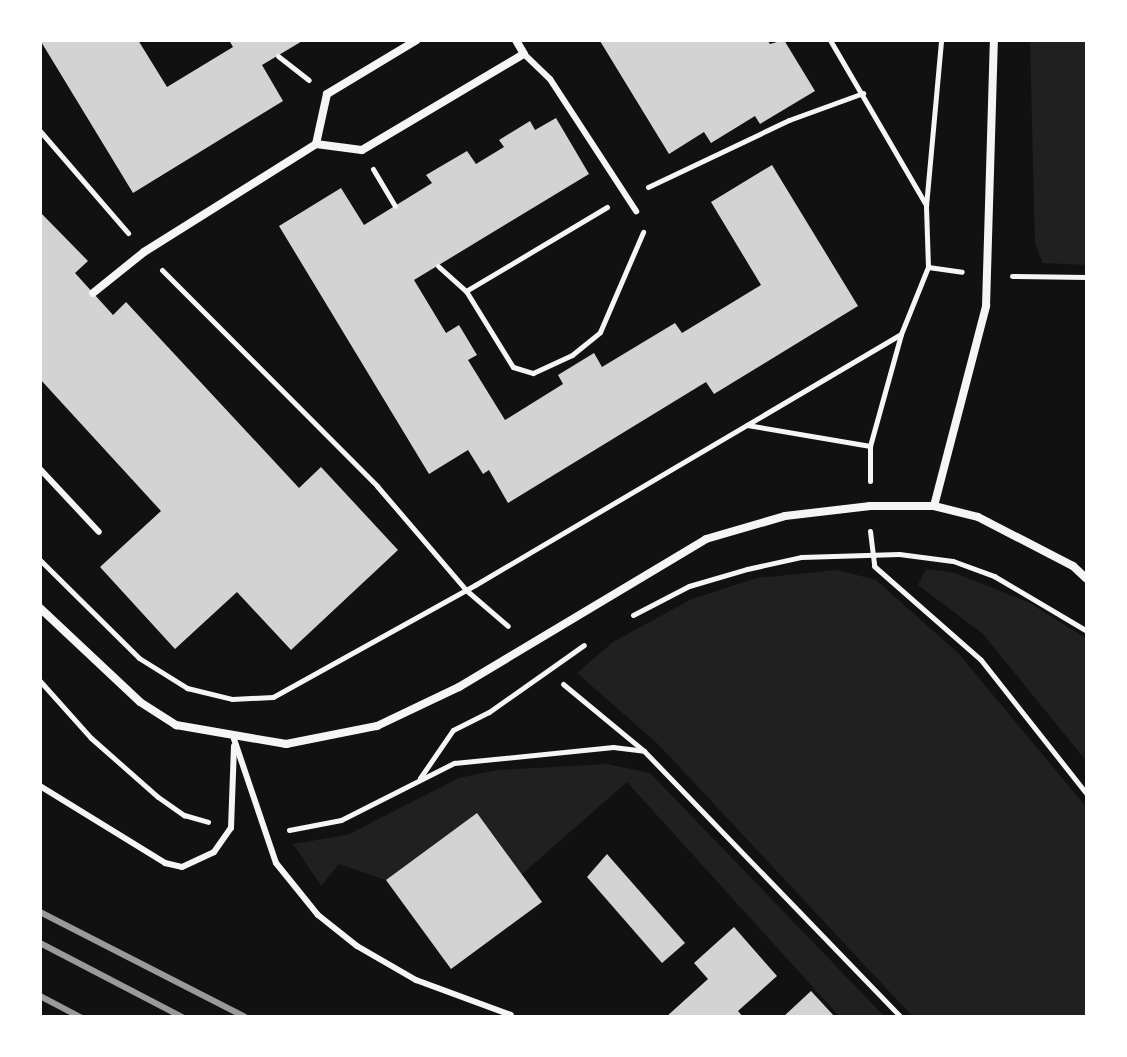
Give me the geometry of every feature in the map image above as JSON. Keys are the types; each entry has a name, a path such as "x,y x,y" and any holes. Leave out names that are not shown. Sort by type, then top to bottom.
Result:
{"street":[{"path":"316,144 327,94 417,40"},
{"path":"93,293 144,252 316,144 362,150 524,54 516,40"},
{"path":"934,506 986,306 994,40"},
{"path":"40,608 140,702 176,725 234,739 286,744 377,726 459,687 706,539 785,516 870,506 934,506 978,517 1073,566 1087,579"}],"lane":[{"path":"524,54 550,79 636,211"},
{"path":"40,469 99,532"},
{"path":"40,786 165,863 182,867 214,852 231,828 234,739"},
{"path":"234,739 276,863 301,894 357,946 416,980 511,1015"}],"path":[{"path":"830,40 926,206"},
{"path":"941,40 926,206 928,267 901,334 870,446 871,554 874,566 981,660 1087,794"},
{"path":"278,56 327,94"},
{"path":"466,291 625,196 681,174 789,120 863,93"},
{"path":"40,131 144,252 377,486 466,590 508,626"},
{"path":"362,150 395,206"},
{"path":"438,266 466,291 513,367 533,373 572,355 600,332 644,237 636,211"},
{"path":"40,560 139,658 187,688 232,699 273,697 466,590 901,334"},
{"path":"747,425 870,446"},
{"path":"630,617 689,586 747,569 801,557 871,554 953,561 994,576 1087,631"},
{"path":"420,778 453,730 489,712 592,639"},
{"path":"40,681 91,738 158,797 184,815 231,828"},
{"path":"563,684 644,751 901,1017"},
{"path":"263,830 341,820 386,801 420,778 454,763 613,747 644,751"}],"shaded area":[{"path":"1030,40 1087,40 1087,265 1043,263 1035,244"},
{"path":"926,569 955,573 1028,602 1087,639 1087,762 983,634 918,585"},
{"path":"837,570 876,580 959,654 1087,808 1087,1017 913,1017 658,744 577,673 613,642 692,599 757,578"},
{"path":"607,764 650,773 885,1017 840,1017 627,782 522,874 477,813 386,880 339,864 321,886 293,844 347,835 459,778 498,770"}],"building":[{"path":"40,40 138,40 167,87 233,47 229,40 304,40 262,65 283,101 133,193"},
{"path":"767,40 770,44 784,40 815,91 760,124 755,116 711,143 704,132 669,154 600,41"},
{"path":"556,118 589,174 414,280 446,333 459,325 477,355 468,360 505,420 563,384 558,375 594,353 602,367 675,323 682,333 761,285 711,202 772,165 858,306 714,394 706,382 508,503 489,470 483,474 468,450 429,474 279,226 341,188 364,225 432,183 426,175 467,151 476,164 504,147 499,140 530,121 535,130"},
{"path":"40,212 88,261 75,273 113,315 126,302 299,488 321,467 398,550 291,650 237,592 175,649 100,567 161,511 40,379"},
{"path":"477,813 542,902 451,969 386,880"},
{"path":"607,854 685,943 662,963 587,877"},
{"path":"734,927 777,976 738,1011 743,1017 666,1017 708,979 694,963"},
{"path":"811,991 835,1017 783,1017"}],"railway":[{"path":"40,912 245,1017"},
{"path":"40,943 182,1017"},
{"path":"40,996 80,1017"}]}
